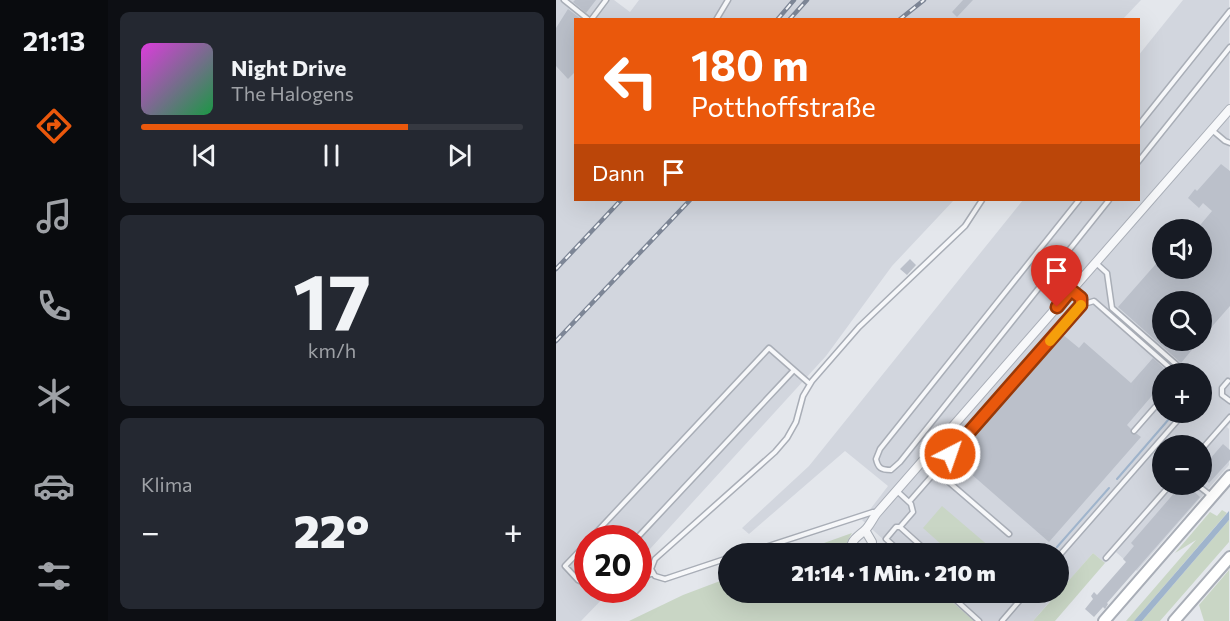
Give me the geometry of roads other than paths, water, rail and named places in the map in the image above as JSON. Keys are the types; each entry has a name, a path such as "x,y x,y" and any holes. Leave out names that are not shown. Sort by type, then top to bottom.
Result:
{"main road":[{"path":"1104,621 1230,476"},
{"path":"1174,621 1230,557"}],"street":[{"path":"852,543 1230,109"},
{"path":"865,530 872,543"}],"lane":[{"path":"564,0 587,18"},
{"path":"592,18 606,0"},
{"path":"717,18 728,0"},
{"path":"1140,123 1230,10"},
{"path":"1140,160 1230,47"},
{"path":"1212,129 1230,143"},
{"path":"652,566 655,560 740,485 787,438 796,422 803,396 810,384 859,327 965,226 981,201"},
{"path":"1078,201 880,449 876,459 878,466 883,470 890,470 900,462 1108,201"},
{"path":"1095,262 1107,273 1112,308 1175,363"},
{"path":"1071,290 1081,298 1081,305"},
{"path":"909,502 1081,305 1094,301 1164,363"},
{"path":"603,525 769,348 810,384"},
{"path":"649,525 794,370"},
{"path":"1228,381 1222,388 1222,395 1230,401"},
{"path":"1134,431 1152,410"},
{"path":"1212,437 1230,417"},
{"path":"1069,545 1176,423"},
{"path":"936,471 1009,534"},
{"path":"891,543 886,539 913,512 909,502 896,491"},
{"path":"1106,558 1161,495"},
{"path":"778,543 873,512 877,513"},
{"path":"900,527 918,543"},
{"path":"574,557 565,566 574,576"},
{"path":"652,573 665,579 718,561"},
{"path":"959,603 979,621"},
{"path":"1002,621 1018,603"}],"water":[{"path":"1229,511 1229,520 1142,621 1134,621"}],"waterway":[{"path":"1117,479 1165,423"},
{"path":"1061,543 1109,488"}],"railway":[{"path":"779,18 794,0"},
{"path":"791,18 807,0"},
{"path":"902,18 924,0"},
{"path":"556,269 620,201"},
{"path":"556,341 689,201"}]}
